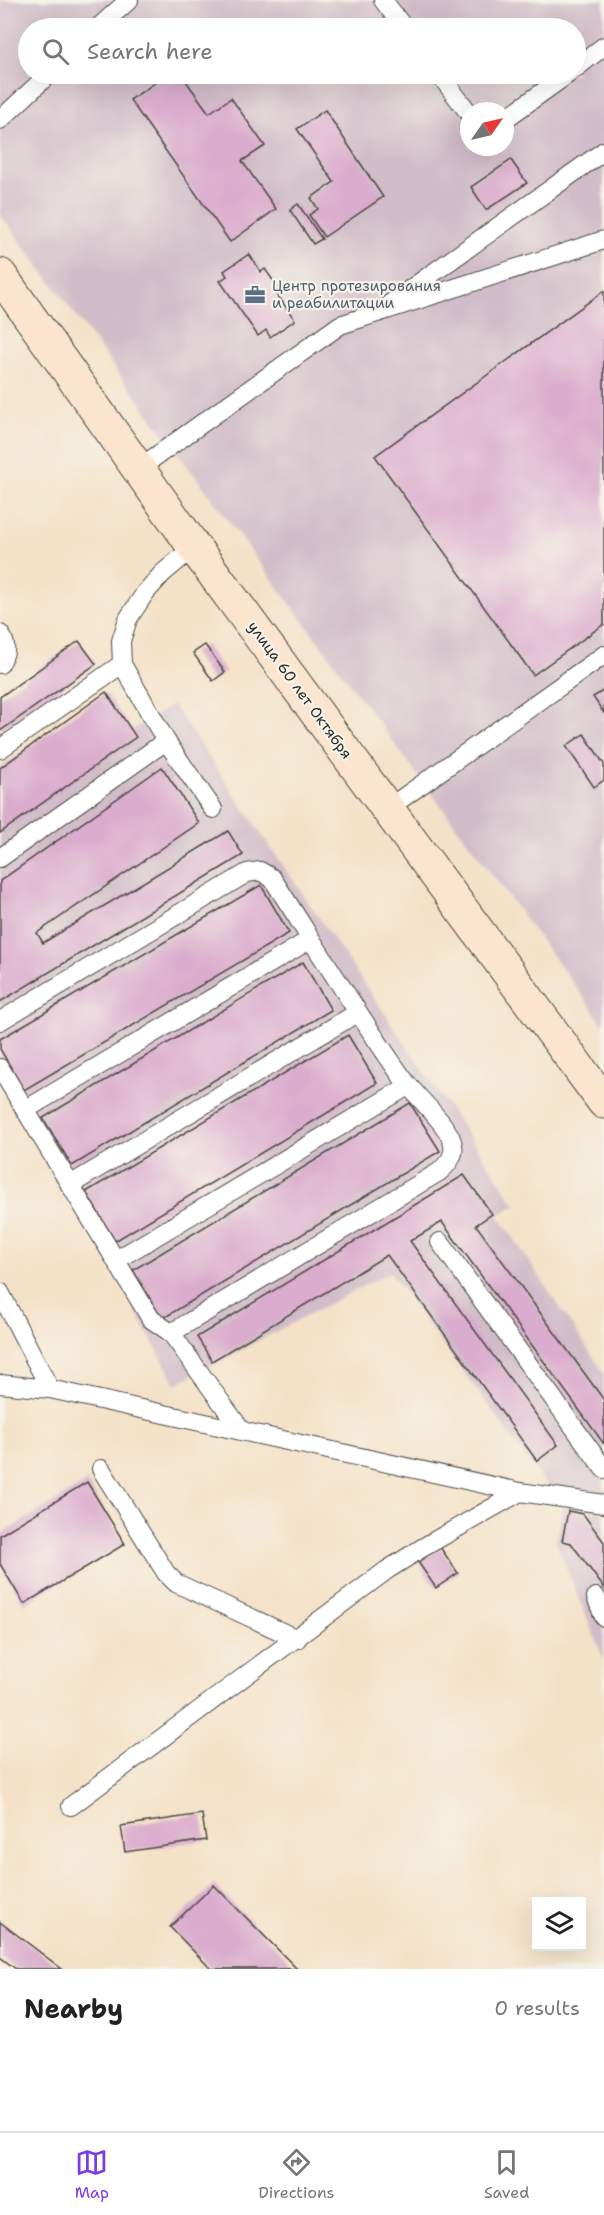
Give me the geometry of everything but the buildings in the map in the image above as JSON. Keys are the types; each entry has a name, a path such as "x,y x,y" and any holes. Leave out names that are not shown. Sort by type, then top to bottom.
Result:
{"main road":[{"name":"улица 60 лет Октября","path":"0,275 194,547 604,1102"}],"lane":[{"path":"109,18 129,0"},
{"path":"382,0 396,18"},
{"path":"586,60 604,46"},
{"path":"0,120 38,84"},
{"path":"447,84 461,102"},
{"path":"514,113 554,84"},
{"path":"376,314 602,156"},
{"path":"138,469 340,325 604,240"},
{"path":"194,547 163,573 145,593 128,619 121,641 122,664 166,741 213,809"},
{"path":"0,634 5,641 6,652 0,664"},
{"path":"387,809 604,655"},
{"path":"0,750 122,664"},
{"path":"0,858 166,741"},
{"path":"0,1022 247,873 260,871 272,878 357,1013 408,1086 443,1126 453,1142 453,1154 449,1163 439,1172 171,1333"},
{"path":"25,1110 311,939"},
{"path":"70,1185 357,1013"},
{"path":"0,1068 151,1319 171,1333 242,1431"},
{"path":"116,1260 408,1086"},
{"path":"440,1242 604,1469"},
{"path":"0,1292 51,1389"},
{"path":"0,1384 51,1389 520,1492 604,1503"},
{"path":"101,1468 166,1573 176,1583 297,1639"},
{"path":"71,1806 387,1570 520,1492"},
{"path":"596,1597 604,1617"}],"shaded area":[{"path":"0,0 604,0 604,1025 0,214"},
{"path":"173,705 516,1205 498,1215 604,1373 604,1660 556,1542 563,1507 390,1272 176,1384 0,1068 0,809"}],"place":[{"name":"Центр протезирования и реабилитации","path":"255,295"}]}
